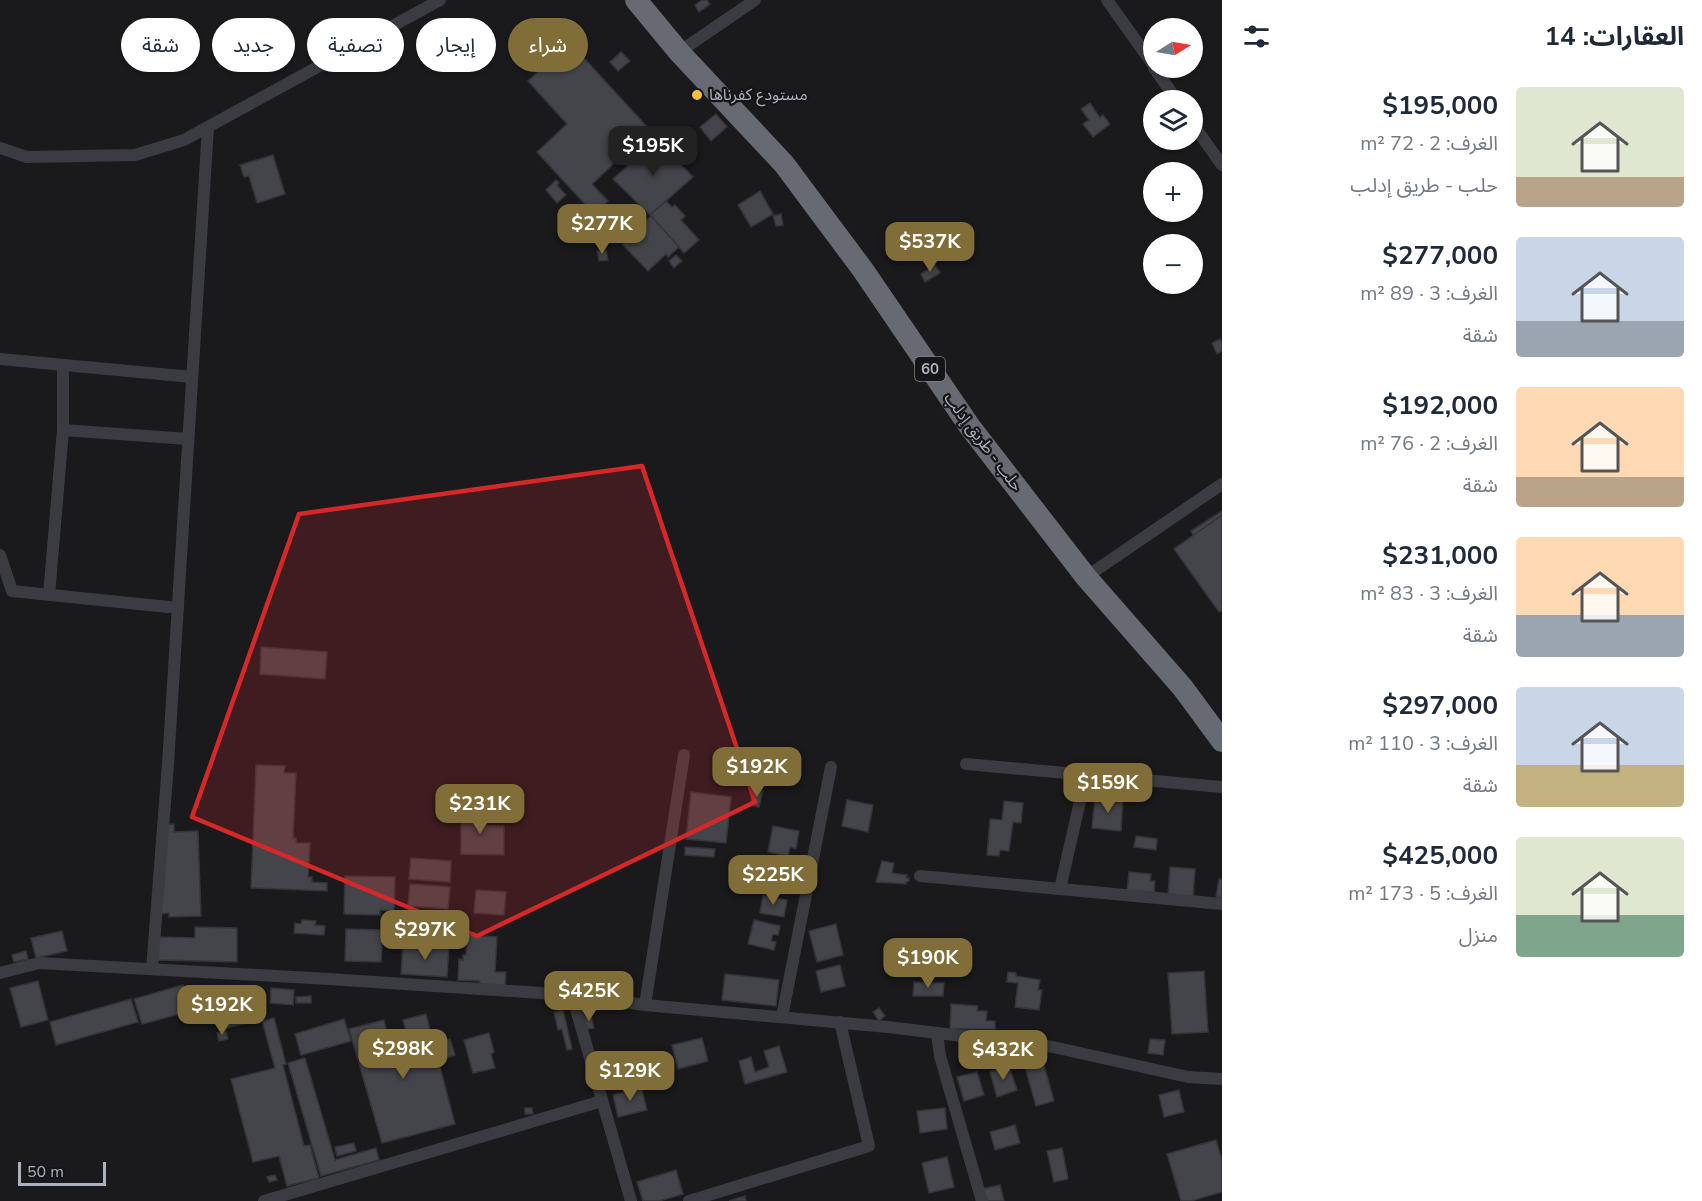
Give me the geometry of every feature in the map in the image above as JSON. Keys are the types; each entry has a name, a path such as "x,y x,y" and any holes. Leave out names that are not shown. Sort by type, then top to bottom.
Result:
{"highway":[{"name":"حلب - طريق إدلب","path":"636,0 679,52 784,164 862,270 969,427 1086,577 1183,688 1222,741"}],"street":[{"path":"0,148 27,157 135,155 184,140 440,0"},
{"path":"679,52 755,0"},
{"path":"1107,0 1143,51"},
{"path":"152,969 168,764 208,127"},
{"path":"1203,138 1222,165"},
{"path":"0,358 192,377"},
{"path":"50,595 63,430 63,365"},
{"path":"63,430 188,439"},
{"path":"1086,577 1222,484"},
{"path":"0,555 12,591 178,608"},
{"path":"645,1005 684,754"},
{"path":"966,764 1222,787"},
{"path":"782,1017 831,767"},
{"path":"1060,889 1086,775"},
{"path":"920,876 1222,904"},
{"path":"0,973 39,963 572,995 645,1005 840,1022 1053,1047 1188,1077 1222,1079"},
{"path":"572,995 631,1201"},
{"path":"690,1201 869,1146 840,1022"},
{"path":"937,1033 940,1056 982,1201"},
{"path":"264,1201 603,1101"}],"highlighted area":[{"path":"642,466 755,802 477,936 192,817 299,514"}],"building":[{"path":"702,0 707,0 710,4 699,12 695,5"},
{"path":"621,52 630,61 618,71 610,62"},
{"path":"588,63 650,130 592,184 608,201 594,214 537,152 567,124 528,81 538,72 588,72"},
{"path":"1090,103 1100,118 1103,115 1110,124 1093,137 1083,124 1089,120 1081,109"},
{"path":"716,114 727,127 711,141 700,127"},
{"path":"657,139 693,177 650,215 613,179"},
{"path":"273,155 285,194 257,203 249,176 244,177 240,165"},
{"path":"556,180 559,183 557,185 566,195 557,203 546,190"},
{"path":"760,191 773,214 751,227 738,205"},
{"path":"666,201 672,207 675,205 685,216 681,220 699,240 684,253 650,215"},
{"path":"781,214 783,225 776,226 773,216"},
{"path":"651,216 679,247 668,257 666,254 648,271 622,244"},
{"path":"606,250 608,260 599,261 597,251"},
{"path":"676,255 682,261 674,268 669,261"},
{"path":"935,265 940,273 925,282 921,274"},
{"path":"1220,339 1222,351 1217,354 1212,343"},
{"path":"1222,511 1222,572 1218,575 1191,531"},
{"path":"1222,515 1222,610 1219,612 1174,549"},
{"path":"261,647 327,652 325,679 260,674"},
{"path":"256,765 285,766 284,773 296,773 293,838 296,838 296,843 310,843 308,877 312,877 312,882 327,883 327,891 251,888"},
{"path":"754,789 763,791 759,807 750,805"},
{"path":"691,792 731,797 726,843 686,839"},
{"path":"1095,797 1123,799 1121,831 1092,828"},
{"path":"847,800 873,805 868,832 842,826"},
{"path":"1004,801 1023,803 1021,823 1013,822 1009,851 1000,850 999,856 987,855 990,819 1002,820"},
{"path":"461,804 474,804 474,825 504,826 504,855 461,854"},
{"path":"174,824 174,832 198,831 201,916 169,917 169,913 161,914 161,825"},
{"path":"773,826 799,831 796,849 790,847 788,856 768,852"},
{"path":"1136,836 1157,839 1156,850 1134,847"},
{"path":"685,847 715,849 714,857 685,855"},
{"path":"768,857 796,863 792,884 764,878"},
{"path":"411,858 451,861 450,882 409,879"},
{"path":"882,861 894,863 892,873 907,875 906,878 909,878 909,881 906,884 876,882"},
{"path":"1170,867 1195,869 1193,898 1168,896"},
{"path":"1129,872 1151,874 1150,881 1155,881 1154,893 1127,892"},
{"path":"345,876 395,877 394,911 380,910 380,915 344,914"},
{"path":"1219,879 1222,879 1222,898 1216,897"},
{"path":"410,884 450,887 448,909 408,906"},
{"path":"476,890 506,892 504,915 474,913"},
{"path":"763,895 787,900 784,917 760,913"},
{"path":"302,920 316,921 315,925 325,926 324,935 294,933 295,923 301,924"},
{"path":"754,920 780,926 778,935 773,934 771,941 776,942 774,950 748,944"},
{"path":"836,924 843,955 817,962 809,931"},
{"path":"195,927 237,928 237,962 158,960 158,937 195,938"},
{"path":"346,929 383,930 381,962 345,961"},
{"path":"62,931 67,951 36,958 31,938"},
{"path":"467,935 497,937 495,972 506,972 505,986 458,980 459,959 463,960 463,955 466,955"},
{"path":"403,945 449,947 447,977 401,974"},
{"path":"26,951 28,959 14,962 12,955"},
{"path":"840,965 845,986 821,992 816,971"},
{"path":"1204,971 1208,1032 1172,1034 1168,973"},
{"path":"1008,972 1016,973 1016,976 1040,980 1038,990 1042,990 1039,1010 1015,1007 1018,983 1007,982"},
{"path":"725,974 779,980 776,1006 722,1000"},
{"path":"574,977 593,979 592,995 573,993"},
{"path":"38,981 48,1020 21,1027 10,988"},
{"path":"914,982 944,983 943,996 913,996"},
{"path":"183,985 191,1011 142,1024 134,999"},
{"path":"271,988 294,990 293,1005 270,1003"},
{"path":"311,996 311,1003 296,1003 296,997"},
{"path":"131,999 138,1022 56,1045 50,1022"},
{"path":"951,1004 978,1006 977,1011 987,1011 986,1021 995,1021 995,1029 950,1029"},
{"path":"879,1008 885,1016 879,1021 873,1012"},
{"path":"258,1009 260,1020 223,1029 222,1022 233,1020 232,1015"},
{"path":"563,1010 572,1049 567,1050 562,1029 558,1030 554,1012"},
{"path":"426,1014 455,1124 382,1143 349,1029 384,1020 391,1048 409,1043 403,1020"},
{"path":"591,1014 594,1028 586,1029 584,1016"},
{"path":"274,1018 286,1064 283,1065 304,1146 310,1145 319,1178 287,1186 279,1156 253,1162 231,1079 275,1068 262,1021"},
{"path":"344,1019 351,1041 301,1055 295,1034"},
{"path":"226,1031 228,1039 219,1041 217,1033"},
{"path":"489,1033 495,1068 473,1073 464,1040"},
{"path":"702,1038 708,1061 678,1069 672,1045"},
{"path":"450,1039 455,1055 447,1058 442,1042"},
{"path":"1150,1039 1165,1040 1163,1055 1148,1053"},
{"path":"779,1046 787,1072 745,1084 739,1061 751,1057 755,1072 769,1067 764,1051"},
{"path":"305,1058 335,1160 376,1148 379,1160 321,1176 288,1063"},
{"path":"1043,1062 1054,1101 1036,1106 1025,1067"},
{"path":"637,1066 643,1082 634,1084 629,1068"},
{"path":"1009,1066 1017,1090 997,1097 990,1072"},
{"path":"977,1072 984,1095 964,1101 957,1077"},
{"path":"641,1087 647,1110 618,1117 613,1095"},
{"path":"1179,1090 1184,1112 1164,1117 1159,1095"},
{"path":"525,1108 532,1108 533,1114 525,1114"},
{"path":"945,1108 947,1129 920,1133 917,1111"},
{"path":"1015,1125 1020,1143 995,1150 990,1132"},
{"path":"1216,1140 1222,1160 1222,1192 1191,1201 1181,1201 1167,1154"},
{"path":"354,1143 356,1151 337,1156 335,1147"},
{"path":"1062,1148 1068,1179 1054,1182 1047,1151"},
{"path":"947,1157 954,1187 929,1193 922,1163"},
{"path":"676,1170 683,1194 659,1201 643,1201 637,1182"},
{"path":"275,1175 277,1180 269,1182 267,1177"},
{"path":"1000,1185 1004,1201 985,1201 982,1189"},
{"path":"745,1196 746,1201 729,1201"}],"place":[{"name":"مستودع كفرناها","path":"697,95"}]}
